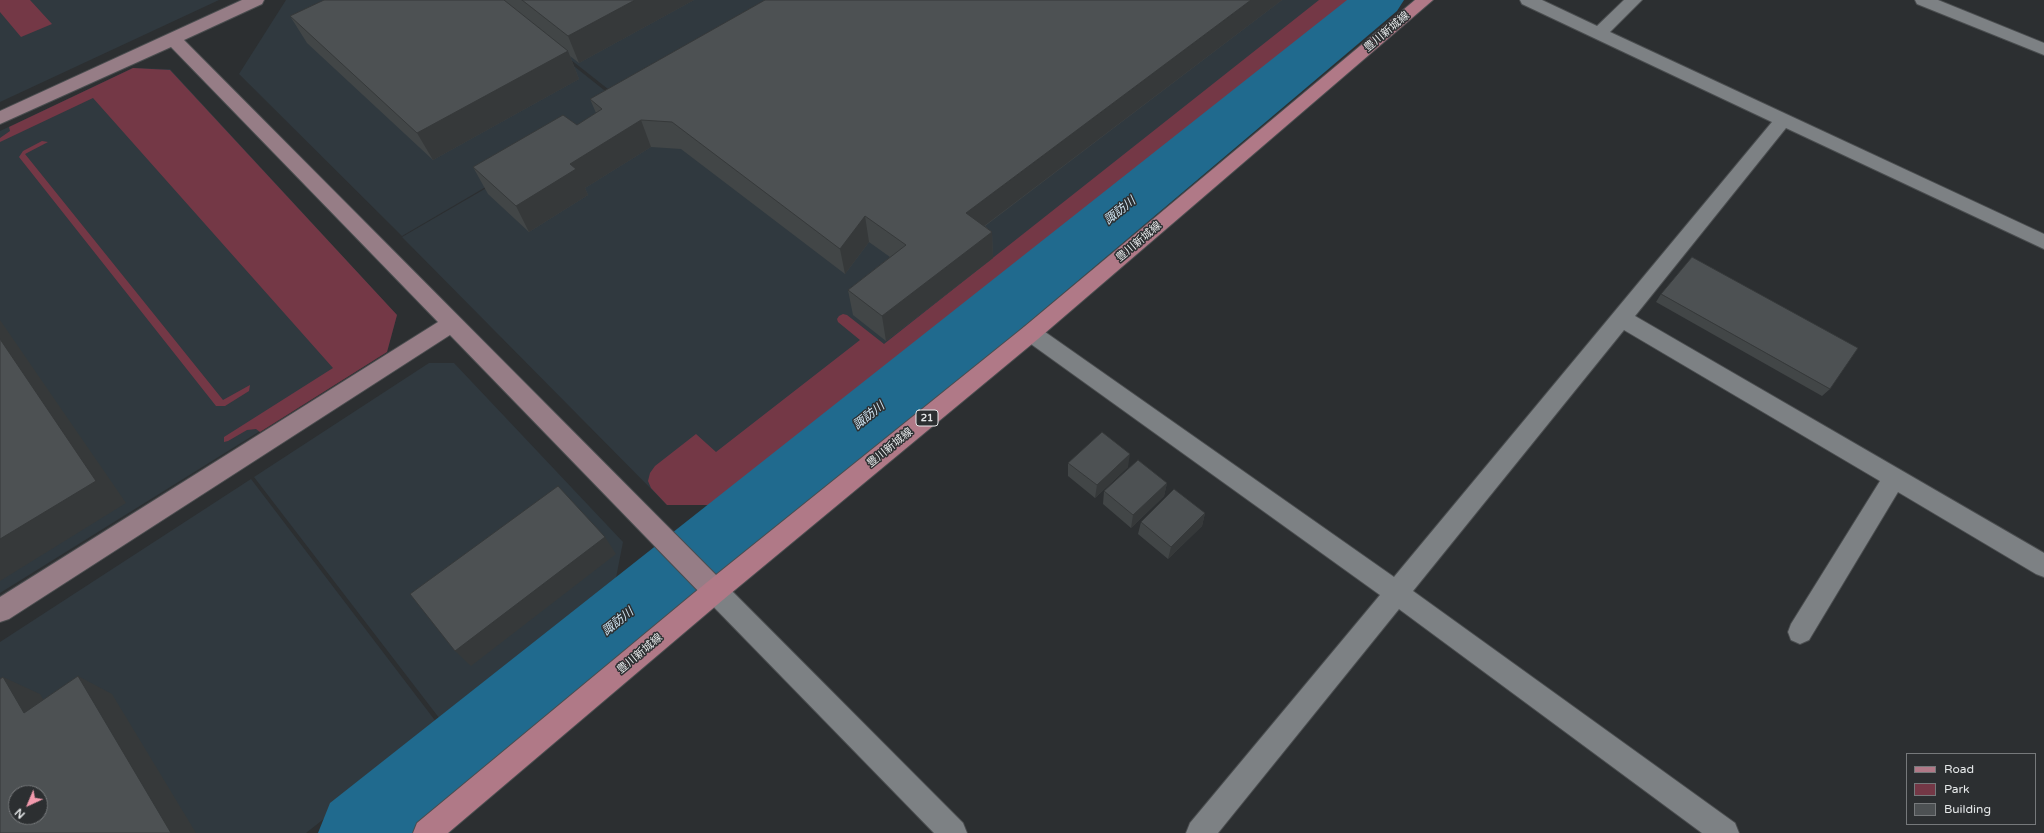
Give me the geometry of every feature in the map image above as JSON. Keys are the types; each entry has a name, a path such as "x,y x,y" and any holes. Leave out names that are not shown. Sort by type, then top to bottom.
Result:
{"main road":[{"name":"豊川新城線","path":"427,833 715,591 1031,333 1425,0"}],"street":[{"path":"0,118 256,0"},
{"path":"1528,0 2044,242"},
{"path":"1599,34 1634,0"},
{"path":"1923,0 2044,49"},
{"path":"173,39 953,833"},
{"path":"1200,833 1783,120"},
{"path":"1621,318 2044,566"},
{"path":"0,611 453,323"},
{"path":"1031,333 1396,593 1725,833"},
{"path":"1800,632 1894,478"}],"shaded area":[{"path":"0,0 219,0 0,102"},
{"path":"286,0 491,0 624,106 402,236 239,74"},
{"path":"495,0 807,0 627,104"},
{"path":"810,0 1332,0 696,505 667,505 402,237"},
{"path":"133,68 170,69 397,315 387,352 0,593 0,131"},
{"path":"429,363 454,363 623,542 615,583 443,723 254,477"},
{"path":"251,479 440,727 306,833 0,833 0,642"}],"green space":[{"path":"0,0 30,0 52,24 21,37 0,12"},
{"path":"1319,0 1365,0 745,505 667,505 651,488 648,481 650,473 655,466 696,434 716,452 860,340 838,322 837,319 839,316 843,314 847,315 884,344"},
{"path":"133,68 170,70 397,315 387,352 260,432 256,429 247,430 224,442 224,437 333,368 93,98 0,142 0,138 10,131 9,127"},
{"path":"42,141 48,142 25,154 223,400 250,385 249,391 225,406 216,406 19,157 23,151"}],"building":[{"path":"324,0 504,0 568,51 417,133 290,16"},
{"path":"522,0 635,0 568,36"},
{"path":"765,0 1251,0 966,213 992,232 882,316 848,290 906,245 865,216 840,249 672,122 641,120 570,164 576,169 516,206 473,167 563,115 577,125 602,109 590,99"},
{"path":"1692,257 1858,348 1830,389 1661,294"},
{"path":"0,339 96,481 0,539"},
{"path":"1102,432 1130,454 1097,485 1068,463"},
{"path":"1138,460 1167,483 1133,515 1104,491"},
{"path":"558,486 605,537 455,651 410,594"},
{"path":"1174,489 1205,513 1171,547 1141,522"},
{"path":"78,676 171,833 0,833 0,679 3,677 24,713"}],"waterway":[{"name":"諏訪川","path":"360,833 1379,0"}]}
